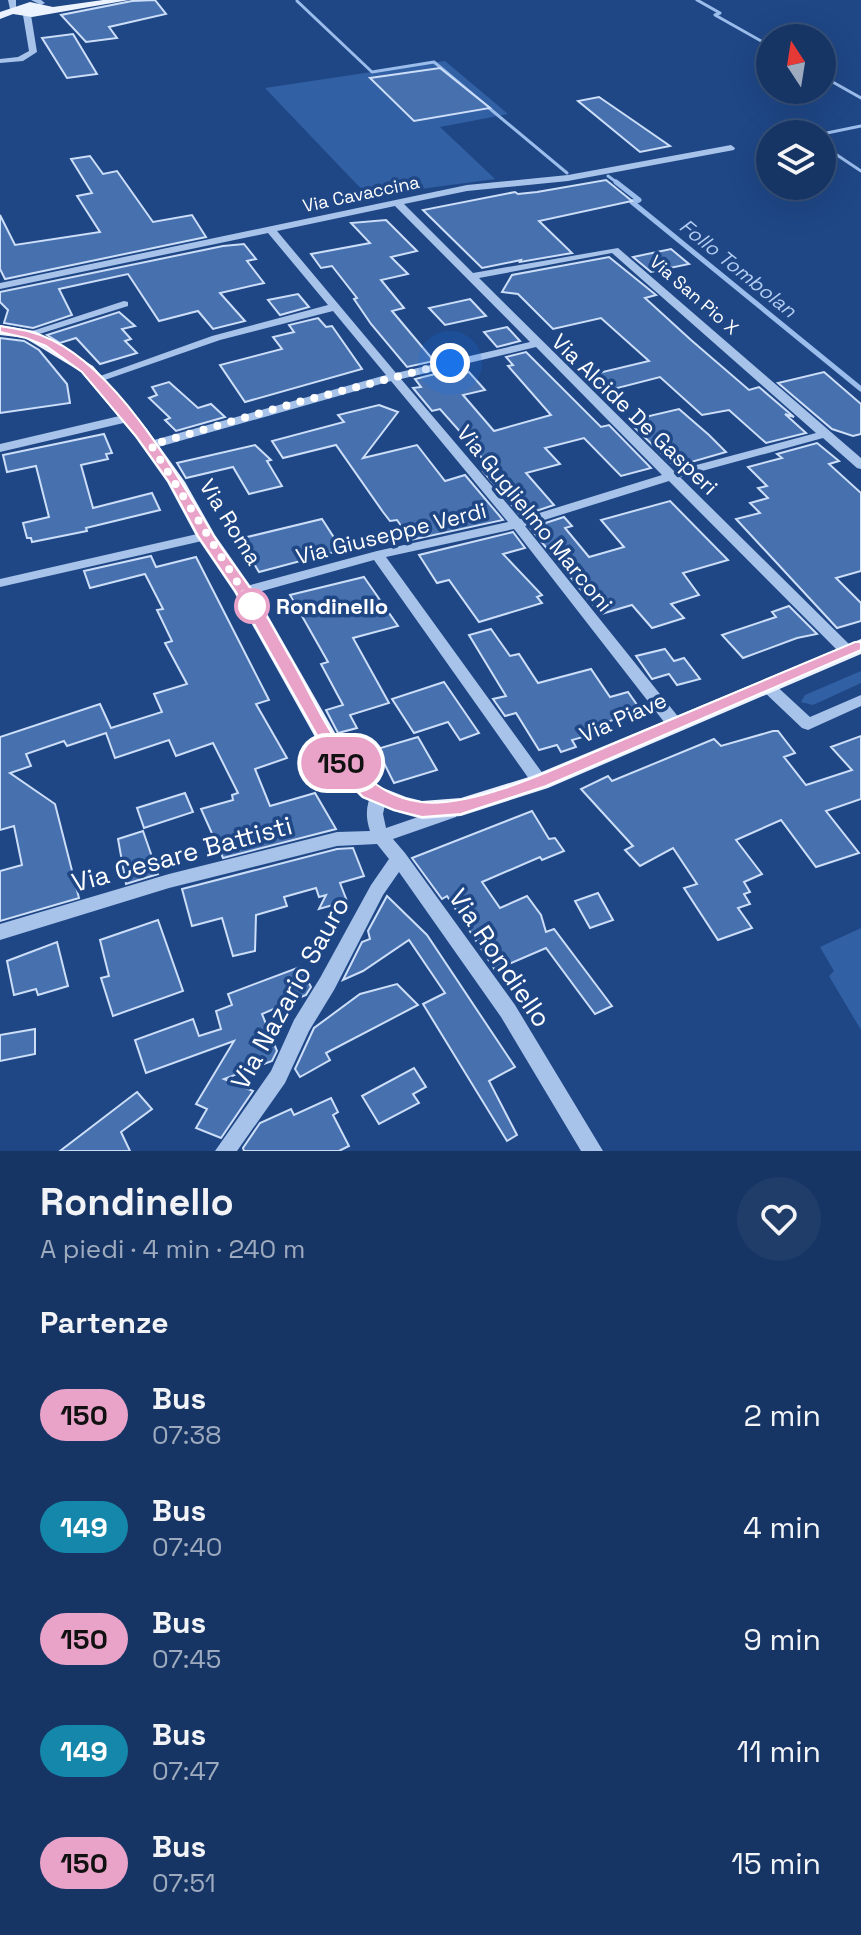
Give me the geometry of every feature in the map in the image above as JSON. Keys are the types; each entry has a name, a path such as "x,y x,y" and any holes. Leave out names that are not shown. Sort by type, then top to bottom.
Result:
{"main road":[{"path":"0,17 12,6 81,6 124,0"},
{"path":"0,17 26,15 40,5"},
{"path":"12,6 26,15"},
{"name":"Via Roma","path":"0,330 29,334 87,369 151,445 206,536 244,591 342,765 356,782 390,800"},
{"name":"Via Piave","path":"390,800 422,810 461,807 540,782 854,648"}],"street":[{"path":"0,61 26,57 33,52 26,15"},
{"name":"Via Cavaccina","path":"0,286 467,188 612,171 731,148"},
{"name":"Via Alcide De Gasperi","path":"397,203 671,476 854,648"},
{"name":"Via Guglielmo Marconi","path":"270,229 517,524 674,723"},
{"name":"Via San Pio X","path":"469,277 614,250 861,465"},
{"name":"Via Roma","path":"29,334 124,304"},
{"path":"95,380 216,338 334,307"},
{"path":"151,445 393,377 536,344"},
{"path":"0,448 128,418"},
{"name":"Via Giuseppe Verdi","path":"244,591 377,555 517,524 671,476 825,434"},
{"path":"0,583 206,536"},
{"path":"377,555 540,782"},
{"path":"766,685 808,724 861,700"},
{"path":"390,800 393,826 379,837 373,808 390,800"},
{"name":"Via Cesare Battisti","path":"0,932 169,881 337,839 379,837 461,807"},
{"name":"Via Rondiello","path":"379,837 399,858 508,1011 593,1151"},
{"name":"Via Nazario Sauro","path":"225,1151 278,1077 301,1026 377,890 399,858"}],"shaded area":[{"path":"445,61 508,114 440,127 495,179 368,196 265,88"},
{"path":"861,671 861,683 813,705 801,702 805,695"},
{"path":"861,928 861,1030 829,976 834,971 820,947"}],"building":[{"path":"155,0 166,14 109,27 117,38 86,42 61,15 132,1"},
{"path":"73,34 97,74 67,78 42,38"},
{"path":"440,68 490,108 414,121 370,78"},
{"path":"599,97 670,146 640,152 578,101"},
{"path":"90,156 103,174 117,171 153,222 192,215 206,237 5,279 0,269 0,215 15,245 100,232 77,196 92,193 71,159"},
{"path":"606,180 632,201 539,221 572,253 520,262 482,268 423,210 515,192 537,192"},
{"path":"386,220 417,251 391,257 408,274 381,280 404,308 392,311 434,361 407,367 371,324 354,299 357,298 332,266 321,268 311,254 370,243 351,223"},
{"path":"244,244 256,259 247,261 264,283 220,293 245,321 213,329 198,311 159,321 128,274 59,289 72,315 33,328 4,323 8,310 0,302 0,292"},
{"path":"671,249 689,264 651,272 633,257"},
{"path":"609,257 656,295 645,298 691,340 749,390 759,387 794,417 785,414 806,433 766,443 729,410 702,415 660,377 606,391 590,375 649,361 601,318 553,329 518,294 502,292 512,275"},
{"path":"298,294 309,307 280,315 268,300"},
{"path":"470,299 486,316 445,325 429,308"},
{"path":"119,312 135,326 122,329 131,339 125,341 137,353 100,364 76,338 60,343 47,335"},
{"path":"318,318 326,327 332,326 362,369 245,402 220,365 282,349 273,337 294,332 289,325"},
{"path":"507,327 520,341 497,347 484,332"},
{"path":"0,338 24,341 39,350 67,384 70,403 0,413"},
{"path":"526,352 601,427 609,425 651,468 621,476 584,438 545,448 560,464 526,473 554,505 521,516 483,471 491,469 463,435 440,409 432,411 413,388 421,387 415,379 443,372 447,377 469,372 485,390 463,395 494,431 551,415 508,366 513,365 506,357"},
{"path":"824,372 861,404 861,434 853,436 832,429 778,383"},
{"path":"169,382 198,408 211,404 225,417 176,431 165,420 170,418 149,398 157,395 152,387"},
{"path":"379,405 398,412 363,458 417,445 445,481 465,475 503,520 411,540 397,520 390,521 336,445 283,458 272,441 344,422 338,415"},
{"path":"679,409 726,452 681,465 671,463 628,421"},
{"path":"104,434 112,453 106,454 108,459 81,465 93,508 152,493 160,510 86,528 87,531 32,542 31,538 27,538 23,523 49,517 36,466 7,472 3,455"},
{"path":"817,443 839,461 829,464 861,493 861,571 836,578 861,603 861,621 837,628 736,519 760,513 750,503 768,498 758,488 767,486 748,467 782,458 777,454"},
{"path":"255,445 271,460 267,461 282,486 249,494 233,467 186,478 177,463"},
{"path":"670,501 728,560 683,573 699,595 671,604 684,618 652,628 632,605 601,614 530,528 564,517 572,526 565,528 589,557 624,547 601,520"},
{"path":"322,519 342,550 259,572 239,539"},
{"path":"513,532 525,548 503,554 542,595 537,597 542,603 479,622 449,580 437,583 419,555"},
{"path":"151,556 156,567 196,557 269,700 256,704 287,758 255,769 270,806 315,793 336,829 223,858 201,809 233,800 232,795 238,793 213,743 176,756 169,740 115,758 106,733 67,746 64,741 26,754 31,766 10,773 55,804 79,898 0,921 0,871 22,865 14,826 0,830 0,737 100,704 111,728 162,712 154,694 187,684 165,643 172,641 157,610 163,609 145,574 90,588 84,571"},
{"path":"364,577 398,626 353,638 389,703 350,715 357,728 338,733 326,710 343,705 321,664 328,662 290,595"},
{"path":"789,606 817,634 743,658 722,635 776,617 772,612"},
{"path":"491,629 510,656 519,654 538,683 591,669 610,697 628,692 642,712 606,722 611,729 572,740 576,747 561,752 557,745 539,750 516,713 505,716 493,699 506,696 469,635"},
{"path":"665,649 674,661 684,658 700,679 677,685 669,674 652,679 636,656"},
{"path":"444,682 479,733 460,740 448,722 414,733 392,699"},
{"path":"778,731 795,753 784,757 806,785 852,770 831,747 861,736 861,799 826,811 859,853 816,867 781,820 736,840 762,874 744,882 750,892 744,894 750,904 738,908 752,928 718,940 684,888 697,884 673,848 640,866 625,850 633,846 581,789 608,776 612,781 714,739 721,746"},
{"path":"418,737 437,770 394,783 377,749"},
{"path":"185,793 193,812 144,828 137,808"},
{"path":"532,811 549,839 555,838 564,851 542,860 540,857 482,882 500,908 527,896 541,915 546,932 554,929 612,1006 595,1014 546,948 495,970 447,896 442,899 412,858"},
{"path":"143,831 158,874 126,884 118,839"},
{"path":"353,848 364,876 340,883 347,901 319,909 326,895 319,897 316,888 284,897 287,906 256,915 255,951 233,956 222,918 192,926 182,889 337,849"},
{"path":"598,893 613,920 590,928 575,901"},
{"path":"387,896 427,935 515,1067 489,1081 517,1135 507,1141 423,1004 445,993 409,940 363,971 343,980 362,942 370,939 368,931"},
{"path":"158,920 183,991 113,1016 101,978 109,976 100,940"},
{"path":"57,942 68,986 38,995 36,989 14,995 7,961"},
{"path":"300,967 311,987 306,995 262,1014 277,1051 272,1061 224,1079 253,1091 221,1138 196,1128 207,1109 196,1104 234,1041 146,1073 135,1040 193,1019 199,1036 221,1029 216,1011 232,1005 228,994"},
{"path":"397,984 418,1005 326,1053 330,1060 300,1077 295,1069 314,1028 360,994"},
{"path":"35,1029 35,1054 0,1061 0,1035"},
{"path":"414,1068 426,1087 413,1094 419,1103 379,1124 362,1096"},
{"path":"137,1092 152,1109 121,1132 130,1151 60,1151"},
{"path":"331,1098 338,1112 333,1115 349,1146 339,1151 244,1151 260,1123 291,1109 294,1115"}],"waterway":[{"path":"697,0 720,13 715,15 756,38"},
{"name":"Follo Tombolan","path":"297,1 372,72 434,62 567,173"},
{"path":"836,84 861,98"},
{"path":"836,131 861,126"},
{"path":"836,154 861,171"},
{"name":"Follo Tombolan","path":"608,176 619,184"},
{"name":"Follo Tombolan","path":"616,182 639,200 632,202 861,389"}],"bus line":[{"name":"150","path":"0,330 29,334 87,369 151,445 176,482 206,536 244,591 342,765 356,782 370,792 401,805 422,810 461,807 540,782 861,646"}],"place":[{"name":"Rondinello","path":"252,606"}],"route":[{"path":"252,606 256,612 151,445 295,403 450,363"}]}
